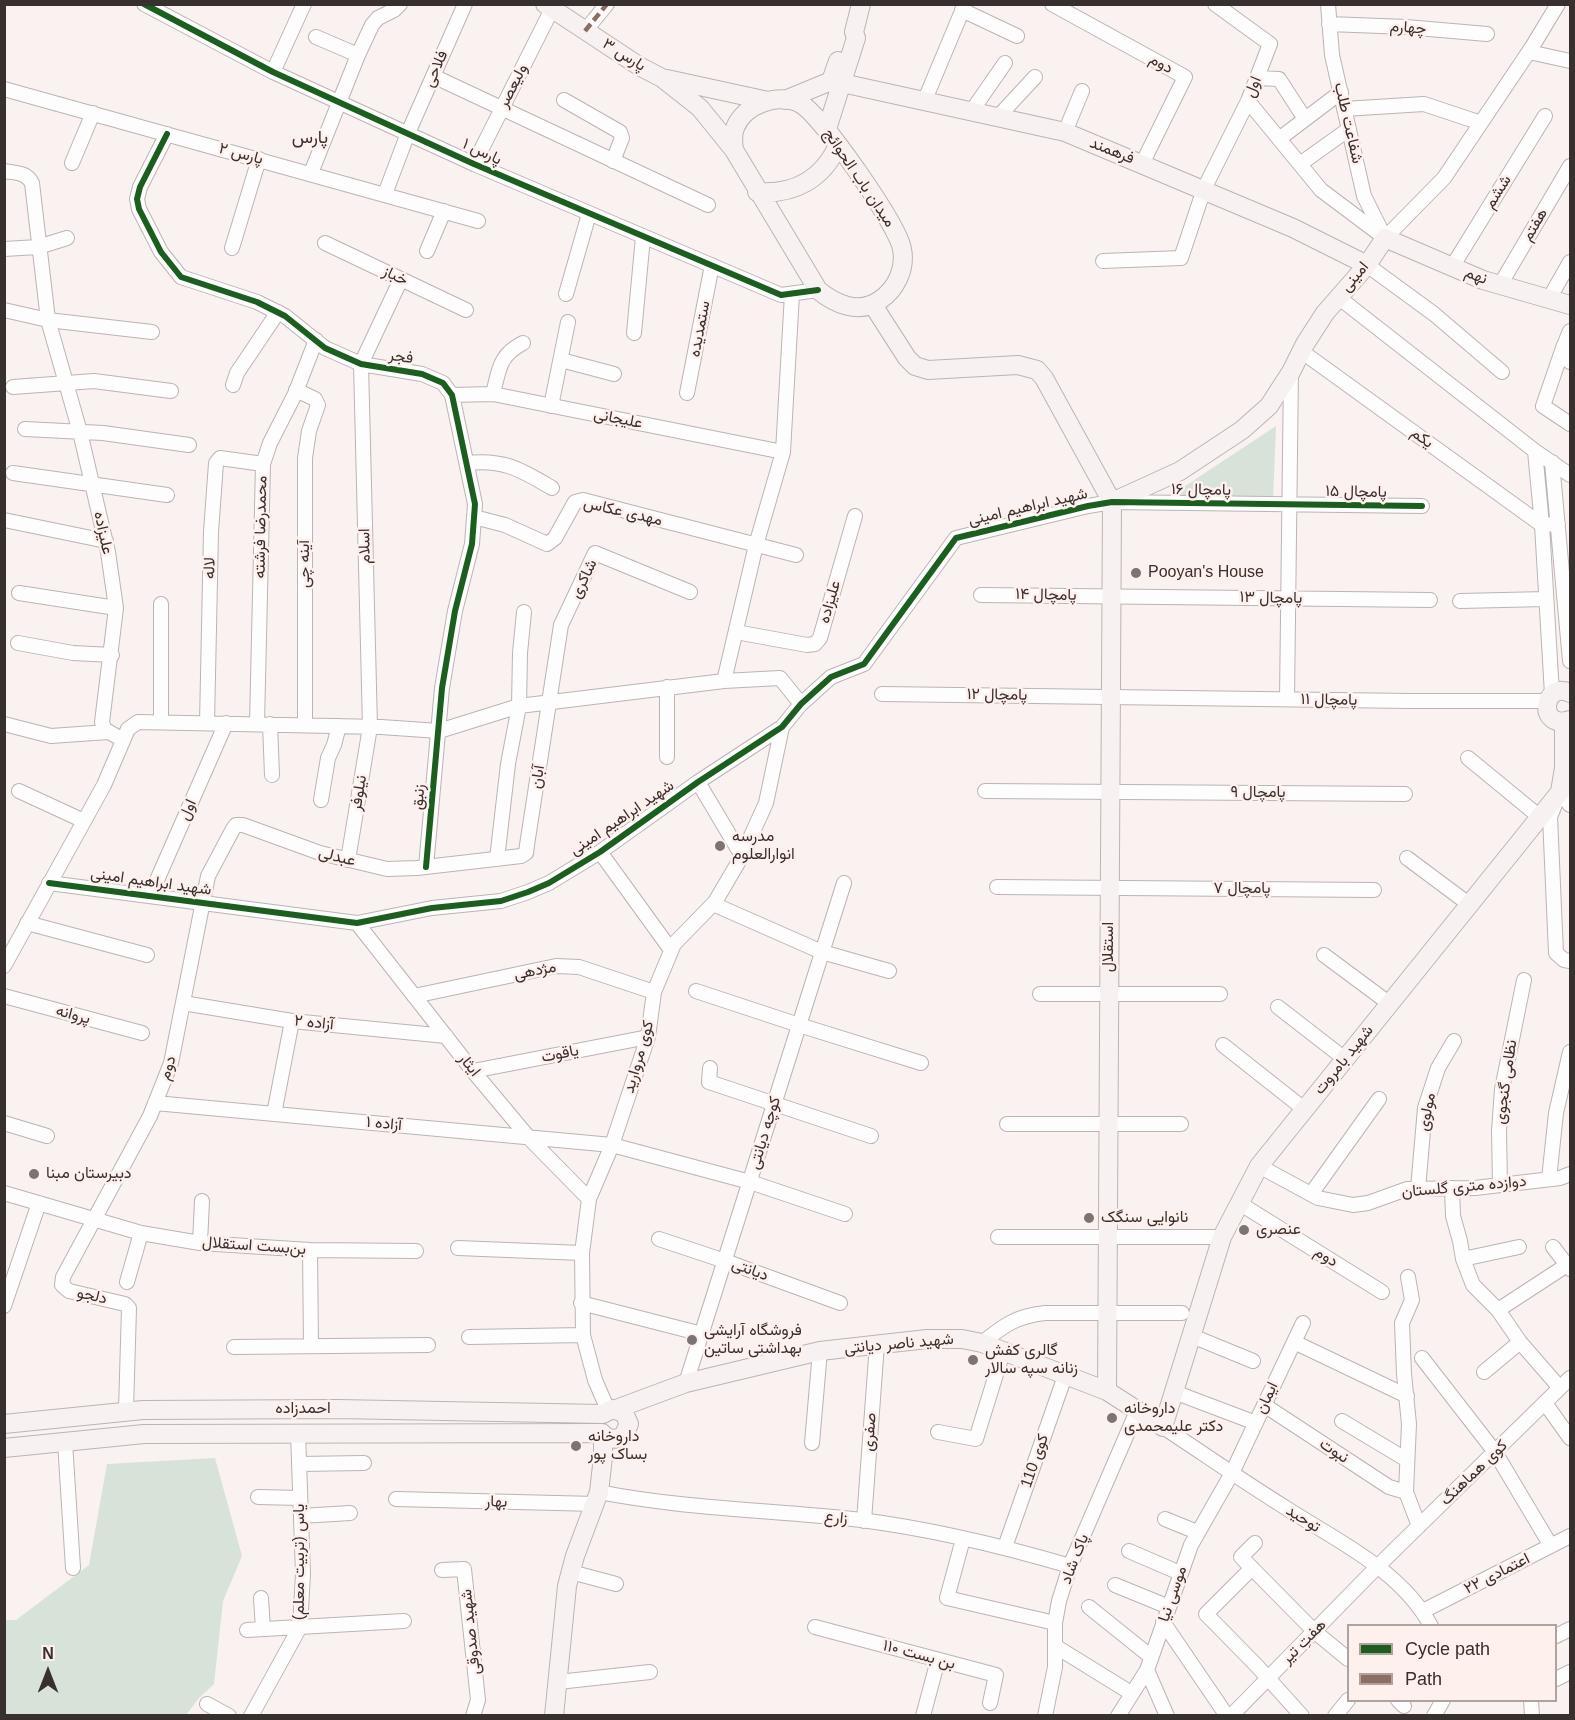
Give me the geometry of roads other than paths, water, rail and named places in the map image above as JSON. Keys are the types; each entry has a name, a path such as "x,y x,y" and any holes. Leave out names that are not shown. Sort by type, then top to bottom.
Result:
{"main road":[{"path":"827,129 856,38 854,32 861,4"},
{"name":"پارس ۳","path":"548,7 639,66 662,78 700,108 734,150"},
{"path":"854,32 847,35 831,81 749,110 741,117 733,137 734,150 757,192 818,290 842,305 855,308 873,305 907,358 915,366 928,370 1018,365 1036,370 1044,378 1112,502"},
{"name":"میدان باب الحوائج","path":"662,78 777,101 799,103 827,129 894,228 902,249 902,268 896,283 887,295 873,305"},
{"name":"فرهمند","path":"842,83 1065,132 1293,228 1367,265"},
{"path":"757,192 781,192 803,184 828,164 838,145"},
{"name":"نهم","path":"1385,238 1500,285 1570,305"},
{"name":"امینی","path":"1112,502 1180,471 1242,430 1269,406 1292,372 1301,351 1325,313 1367,265 1385,238"},
{"name":"استقلال","path":"1107,1391 1112,502"},
{"path":"1567,721 1556,721 1550,716 1547,708 1550,697 1559,691 1570,693"},
{"name":"شهید بامروت","path":"1163,1427 1222,1237 1259,1166 1541,818 1567,796 1564,768 1567,721"},
{"name":"شهید ناصر دیانتی","path":"609,1411 686,1383 820,1351 927,1339 962,1339 982,1343 1107,1391 1163,1427"},
{"name":"شهید ناصر دیانتی","path":"554,1716 563,1622 571,1572 598,1494 626,1430 657,1395"},
{"path":"210,1409 211,1433"},
{"name":"احمدزاده","path":"4,1424 126,1410 609,1411"},
{"path":"609,1411 627,1416 626,1430"},
{"name":"احمدزاده","path":"4,1448 144,1434 602,1433 612,1439 626,1430"},
{"name":"شهید ناصر دیانتی","path":"598,1494 602,1433"}],"street":[{"name":"پارس ۱","path":"144,4 273,72 474,164 643,237 781,295 818,290"},
{"path":"273,72 304,4"},
{"path":"311,173 358,55 375,21 400,4"},
{"name":"فلاحی","path":"385,194 408,133 465,4"},
{"path":"585,31 607,4"},
{"name":"دوم","path":"1052,4 1073,10 1185,77 1142,164"},
{"name":"اول","path":"1103,261 1181,258 1203,189 1248,101 1270,44 1215,4"},
{"name":"شفاعت طلب","path":"1328,4 1332,55 1364,196 1385,238"},
{"name":"امینی","path":"1385,238 1444,178 1558,4"},
{"name":"ولیعصر","path":"474,164 548,7"},
{"path":"924,102 964,7 1017,36"},
{"name":"چهارم","path":"1329,24 1406,27 1487,34"},
{"path":"316,37 358,55"},
{"path":"1528,52 1570,61"},
{"path":"971,112 1005,63"},
{"path":"433,76 708,205"},
{"path":"997,118 1035,77"},
{"path":"1257,78 1279,79 1305,119"},
{"name":"پارس ۲","path":"4,89 478,220"},
{"path":"1065,132 1082,92"},
{"path":"1279,138 1341,92"},
{"path":"564,100 620,132 622,138 613,161"},
{"path":"1248,101 1321,190 1385,238"},
{"path":"1344,109 1425,104 1481,123"},
{"path":"72,163 93,113"},
{"name":"ششم","path":"1452,267 1545,117"},
{"path":"1300,164 1349,129"},
{"name":"فجر","path":"167,134 140,187 137,199 139,209 161,252 181,277 257,302 278,312 325,348 361,364 422,374 443,383 452,395"},
{"path":"232,248 259,159"},
{"name":"هفتم","path":"1500,285 1570,166"},
{"name":"علیزاده","path":"4,171 29,176 32,183 48,320 80,432 106,541 116,608 102,722 104,729 108,732"},
{"path":"427,250 444,211"},
{"path":"566,294 589,214"},
{"path":"634,333 643,237"},
{"path":"4,249 38,247 67,238"},
{"name":"خباز","path":"325,243 466,310"},
{"path":"1548,299 1570,262"},
{"path":"1367,265 1434,315 1502,372"},
{"name":"ستمدیده","path":"687,393 712,266"},
{"path":"361,364 401,279"},
{"name":"علیزاده","path":"43,283 48,320"},
{"path":"724,681 756,545 783,452 792,294"},
{"path":"1338,297 1570,475"},
{"path":"4,310 48,320 152,332"},
{"path":"233,385 237,373 278,312"},
{"path":"551,406 568,322"},
{"path":"1570,331 1543,406 1570,424"},
{"name":"محمدرضا فرشته","path":"272,775 264,724 263,464 270,443 297,390 316,340"},
{"path":"493,394 504,357 508,351 523,343"},
{"path":"1564,345 1567,359 1570,362"},
{"name":"یکم","path":"1301,351 1542,525"},
{"path":"561,360 614,374"},
{"name":"اسلام","path":"361,364 370,727"},
{"path":"1287,699 1292,372"},
{"path":"13,387 66,381 94,381 171,391"},
{"name":"آینه چی","path":"297,390 315,399 318,405 309,431 305,458 305,725"},
{"name":"علیجانی","path":"452,395 493,394 783,452"},
{"path":"439,730 442,688 455,611 472,544 474,517 467,463 452,395"},
{"path":"25,429 103,434 189,445"},
{"path":"1535,450 1542,525 1550,697"},
{"name":"لاله","path":"207,723 211,532 216,464 220,458 263,464"},
{"path":"467,463 486,461 519,468 552,488"},
{"path":"1552,462 1570,661"},
{"path":"13,473 167,495"},
{"name":"مهدی عکاس","path":"474,517 505,525 547,544 555,538 575,502 583,500 796,555"},
{"name":"پامچال ۱۶","path":"1112,502 1290,504"},
{"name":"شهید ابراهیم امینی","path":"49,883 357,923 432,908 501,901 549,883 600,852 698,782 782,727 801,704 831,677 864,664 956,537 1112,502"},
{"name":"پامچال ۱۵","path":"1290,504 1422,506"},
{"name":"علیزاده","path":"736,632 807,645 815,644 820,638 855,516"},
{"path":"4,520 106,541"},
{"path":"1542,525 1558,524"},
{"name":"شاکری","path":"549,701 561,625 595,553 690,592"},
{"path":"20,593 116,608"},
{"name":"پامچال ۱۴","path":"981,594 1112,596"},
{"name":"پامچال ۱۳","path":"1112,596 1430,600"},
{"path":"1460,601 1546,599"},
{"path":"161,604 161,722"},
{"path":"497,859 507,774 519,706 520,653 524,612"},
{"path":"18,643 74,653 112,655"},
{"path":"4,966 104,785 125,735 138,722 439,730 519,706 549,701 724,681 780,678 801,704"},
{"path":"667,687 667,757"},
{"name":"پامچال ۱۲","path":"882,694 1111,697"},
{"name":"پامچال ۱۱","path":"1111,697 1287,699 1550,697"},
{"name":"آبان","path":"526,853 549,701"},
{"name":"اول","path":"150,896 226,723"},
{"path":"4,724 51,736 108,732 125,735"},
{"path":"321,800 328,758 339,726"},
{"name":"نیلوفر","path":"348,860 370,727"},
{"name":"کوی مروارید","path":"609,1411 595,1380 583,1335 582,1253 589,1199 612,1145 648,1037 654,992 671,950 674,944 713,904 742,856 766,803 782,727"},
{"name":"زنبق","path":"426,867 439,730"},
{"path":"1468,758 1541,818"},
{"path":"698,782 742,856"},
{"path":"19,791 84,821"},
{"name":"پامچال ۹","path":"985,791 1405,794"},
{"path":"1567,796 1550,817 1556,953 1563,960 1570,961"},
{"name":"عبدلی","path":"202,903 208,876 236,825 243,825 320,853 387,868 426,867 521,856 526,853"},
{"path":"600,852 671,950"},
{"path":"1407,858 1470,905"},
{"name":"کوچه دیانتی","path":"686,1383 844,883"},
{"name":"پامچال ۷","path":"997,887 1374,890"},
{"name":"دوم","path":"94,1219 150,1116 171,1063 202,903"},
{"path":"713,904 822,952 889,972"},
{"path":"27,923 147,955"},
{"name":"ایثار","path":"357,923 528,1138 589,1199"},
{"path":"1324,955 1390,1004"},
{"name":"مژدهی","path":"414,996 556,966 579,967 654,992"},
{"name":"نظامی گنجوی","path":"1500,1185 1499,1131 1502,1089 1524,980"},
{"path":"696,991 921,1063"},
{"path":"1040,994 1220,994"},
{"name":"پروانه","path":"4,996 142,1033"},
{"name":"آزاده ۲","path":"183,1003 292,1021 446,1036"},
{"path":"1278,1007 1345,1059"},
{"path":"274,1114 292,1021"},
{"name":"یاقوت","path":"473,1071 648,1037"},
{"name":"مولوی","path":"1418,1189 1425,1108 1438,1068 1455,1041"},
{"path":"1223,1045 1304,1109"},
{"path":"1549,1179 1556,1113 1570,1052"},
{"path":"710,1068 709,1082 871,1136"},
{"path":"1311,1194 1379,1099"},
{"name":"آزاده ۱","path":"155,1103 612,1145 750,1182 845,1214"},
{"path":"4,1123 47,1136"},
{"path":"1006,1124 1181,1124"},
{"name":"دوازده متری گلستان","path":"1259,1166 1318,1198 1353,1205 1368,1203 1407,1189 1475,1188 1549,1179 1570,1174"},
{"path":"1452,1188 1453,1216 1463,1259 1473,1285 1498,1310 1520,1342 1565,1383"},
{"name":"بن‌بست استقلال","path":"4,1193 141,1233 200,1243 310,1250 416,1251"},
{"path":"200,1243 202,1201"},
{"path":"4,1306 39,1203"},
{"name":"دوم","path":"1239,1203 1382,1292"},
{"name":"دلجو","path":"94,1219 63,1276 62,1285 69,1291 125,1304 129,1308 126,1410"},
{"path":"127,1282 141,1233"},
{"path":"998,1237 1222,1237"},
{"name":"دیانتی","path":"658,1239 840,1303"},
{"path":"1463,1259 1519,1246"},
{"path":"1498,1310 1569,1267 1553,1247"},
{"path":"458,1248 582,1253"},
{"path":"310,1250 311,1346"},
{"path":"1408,1276 1412,1300 1402,1323 1409,1424 1406,1492 1419,1526"},
{"path":"581,1303 702,1334"},
{"path":"982,1343 1005,1324 1026,1315 1182,1313"},
{"name":"ایمان","path":"1232,1473 1303,1323"},
{"path":"469,1337 583,1335"},
{"path":"1192,1336 1253,1361"},
{"path":"1294,1342 1407,1396"},
{"path":"1484,1372 1520,1342"},
{"name":"صفری","path":"864,1521 877,1344"},
{"path":"234,1347 428,1345"},
{"path":"812,1443 820,1351"},
{"path":"938,1432 976,1439 1003,1352"},
{"path":"1422,1358 1495,1452 1551,1546"},
{"name":"کوی 110","path":"1005,1547 1065,1376"},
{"name":"کوی هماهنگ","path":"1377,1567 1565,1383"},
{"path":"1174,1392 1256,1423"},
{"path":"1545,1403 1570,1438"},
{"name":"نبوت","path":"1264,1405 1389,1487 1406,1492"},
{"name":"پاک شاد","path":"1045,1716 1055,1667 1055,1623 1059,1601 1070,1566 1137,1411"},
{"path":"1342,1421 1407,1460"},
{"name":"توحید","path":"1163,1427 1377,1567 1399,1584 1423,1611 1430,1624"},
{"name":"یاس (تربیت معلم)","path":"251,1716 300,1628 303,1574 298,1433"},
{"path":"65,1442 73,1569"},
{"path":"299,1464 364,1463"},
{"name":"موسی نیا","path":"1118,1716 1148,1663 1197,1532 1232,1473"},
{"name":"زارع","path":"598,1494 687,1506 864,1521 1005,1547 1070,1566"},
{"name":"بهار","path":"396,1499 598,1494"},
{"path":"258,1497 300,1498"},
{"path":"301,1516 350,1513"},
{"path":"1165,1519 1197,1532"},
{"name":"اعتمادی ۲۲","path":"1423,1611 1570,1536"},
{"path":"963,1539 947,1598 1055,1623"},
{"path":"1255,1543 1241,1557 1314,1631 1347,1658"},
{"path":"1129,1551 1180,1573"},
{"name":"هفتِ تیر","path":"1229,1716 1377,1567"},
{"name":"شهید صدوقی","path":"442,1570 464,1569 478,1700 473,1716"},
{"path":"1252,1569 1206,1614 1302,1716"},
{"path":"571,1572 616,1584"},
{"path":"1115,1585 1169,1607"},
{"path":"261,1598 262,1629"},
{"path":"1089,1607 1148,1663 1167,1716"},
{"path":"247,1630 404,1621"},
{"path":"1163,1622 1229,1716"},
{"name":"بن بست ۱۱۰","path":"814,1627 996,1675 990,1703"},
{"path":"1055,1646 1131,1694"},
{"path":"922,1716 938,1660"},
{"path":"558,1682 650,1672"},
{"path":"1335,1716 1347,1701"},
{"path":"1434,1716 1442,1702"},
{"path":"207,1704 229,1716"}],"place":[{"name":"Pooyan's House","path":"1136,573"},
{"name":"مدرسه انوارالعلوم","path":"720,846"},
{"name":"دبیرستان مبنا","path":"34,1174"},
{"name":"نانوایی سنگک","path":"1089,1218"},
{"name":"عنصری","path":"1244,1230"},
{"name":"فروشگاه آرایشی بهداشتی ساتین","path":"692,1340"},
{"name":"گالری کفش زنانه سپه سالار","path":"973,1360"},
{"name":"داروخانه دکتر علیمحمدی","path":"1112,1418"},
{"name":"داروخانه بساک پور","path":"576,1446"}],"district":[{"name":"پارس","path":"310,138"}]}
